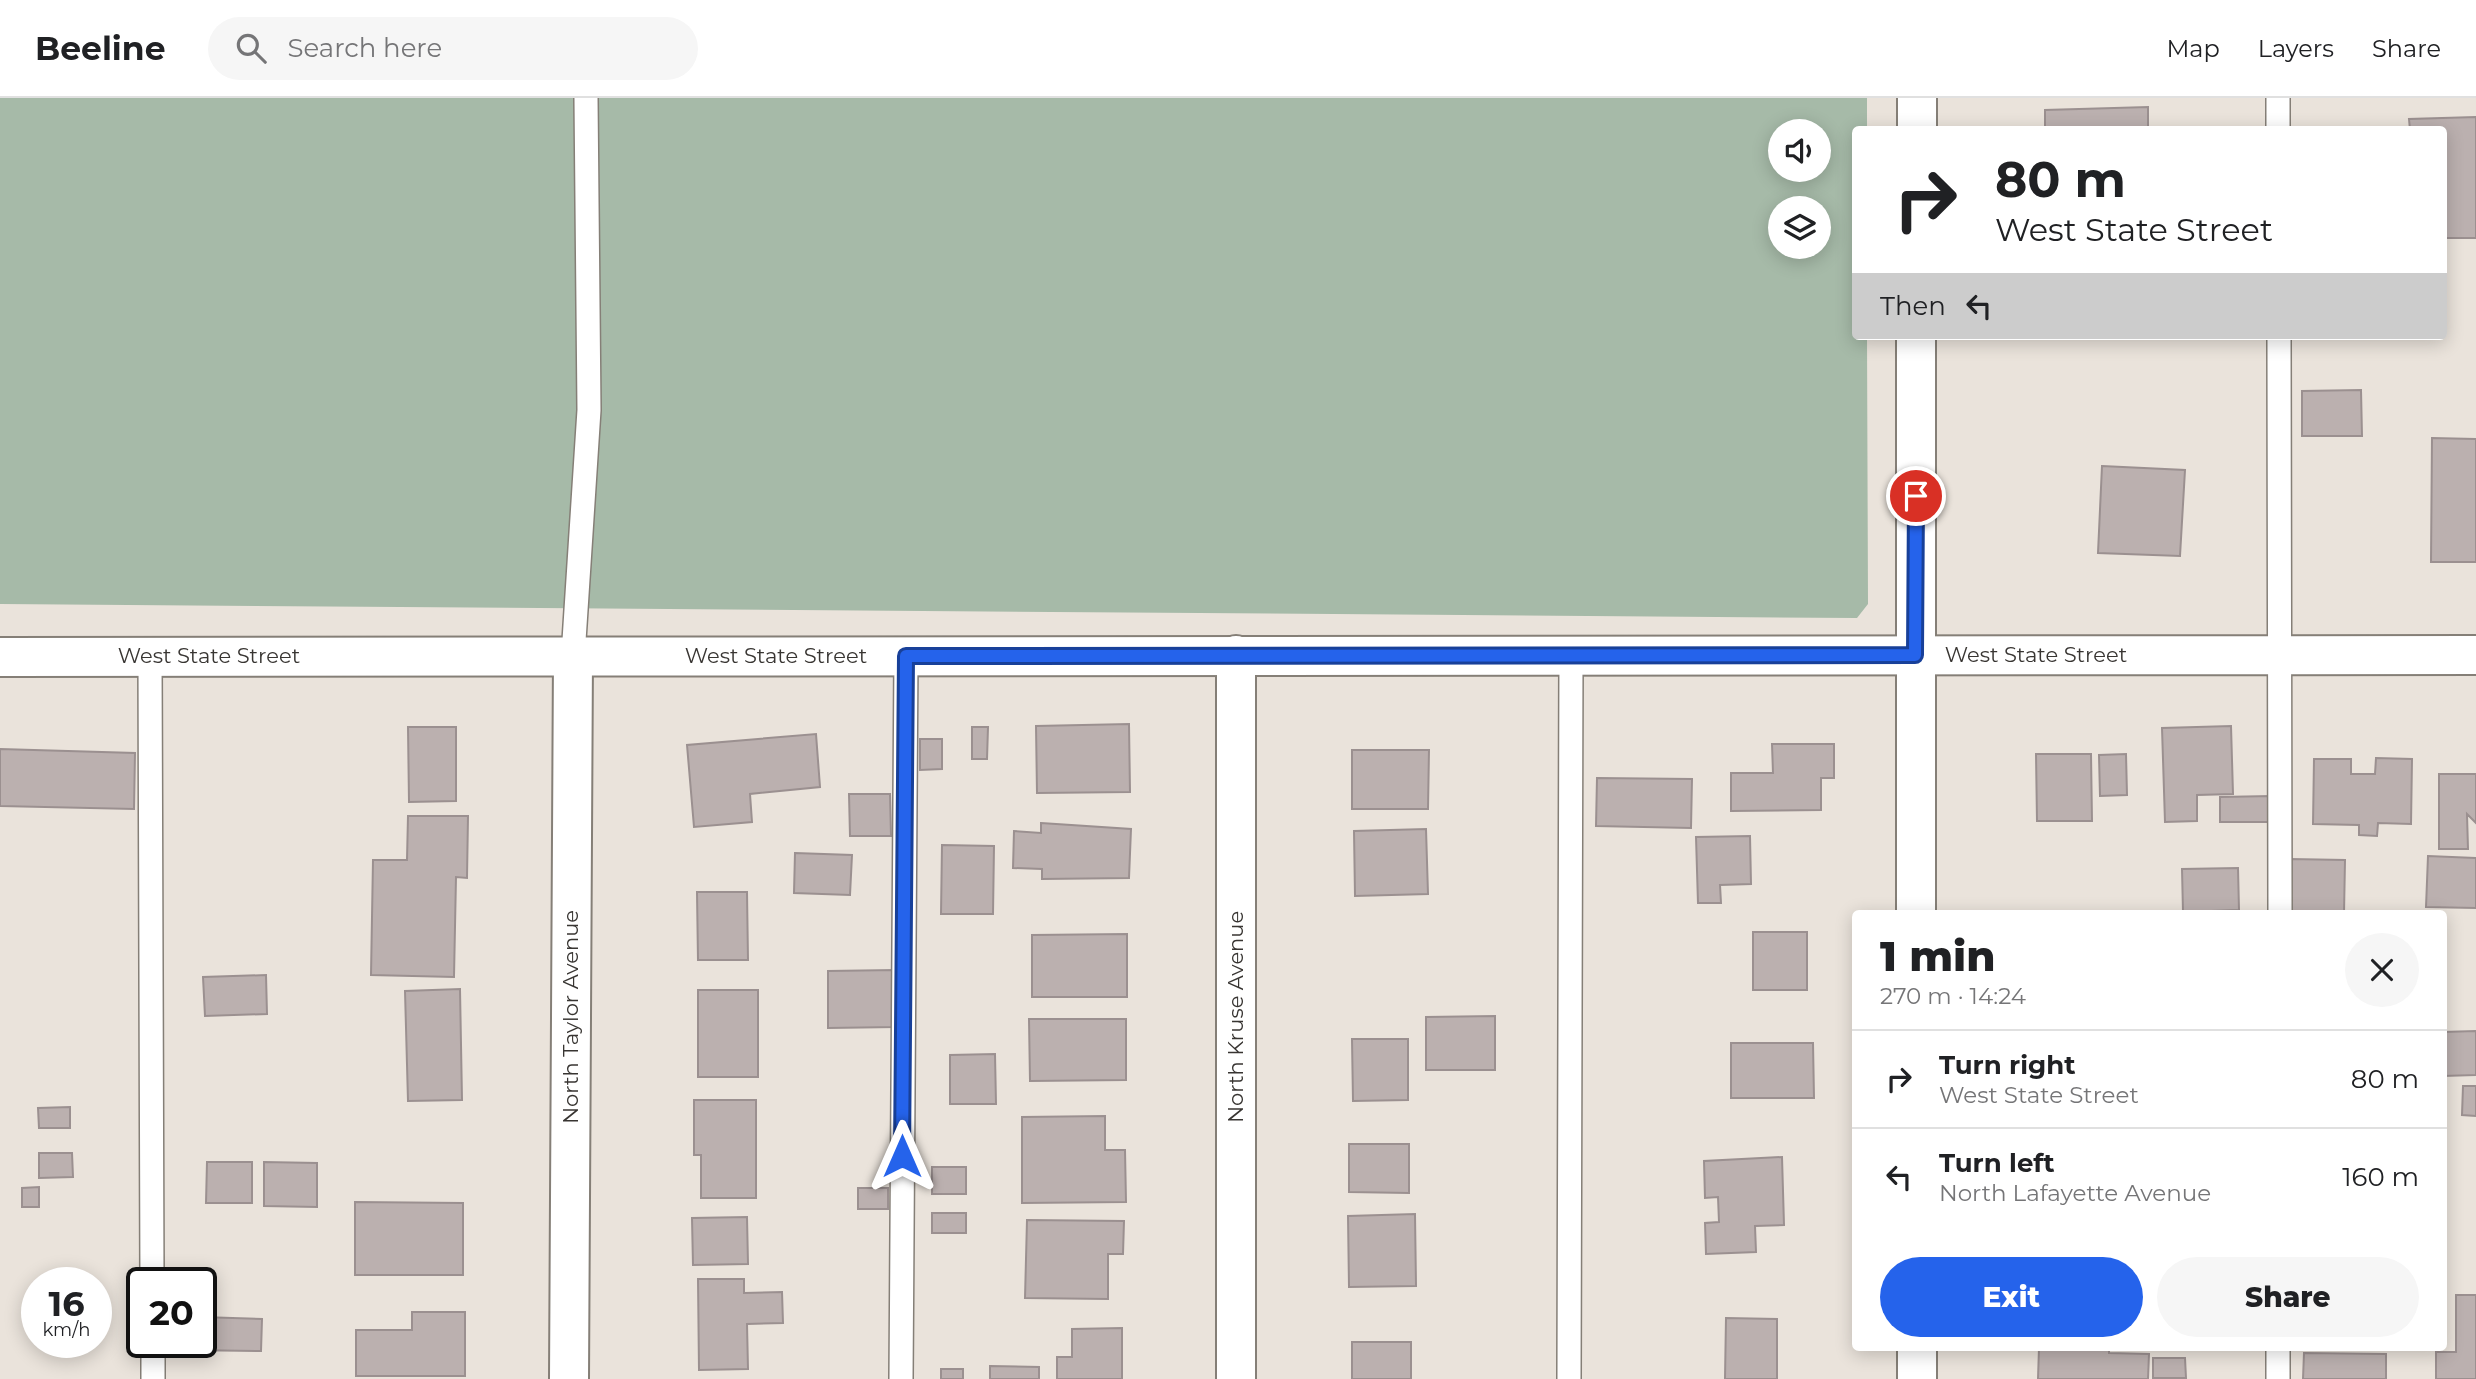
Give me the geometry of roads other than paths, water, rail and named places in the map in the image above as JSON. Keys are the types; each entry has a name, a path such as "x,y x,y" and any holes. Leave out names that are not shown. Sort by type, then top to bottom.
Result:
{"street":[{"path":"1917,98 1917,126"},
{"path":"1916,340 1916,910"},
{"name":"North Kruse Avenue","path":"1236,655 1236,1379"},
{"name":"West State Street","path":"0,657 2476,655"},
{"name":"North Taylor Avenue","path":"569,1379 573,656"},
{"path":"1917,1351 1917,1379"}],"lane":[{"path":"573,656 589,410 586,98"},
{"path":"2278,98 2278,126"},
{"path":"2279,340 2280,910"},
{"path":"1569,1379 1571,655"},
{"path":"150,656 152,1267"},
{"path":"901,1379 906,656"},
{"path":"2278,1351 2278,1379"},
{"path":"152,1358 153,1379"}]}
